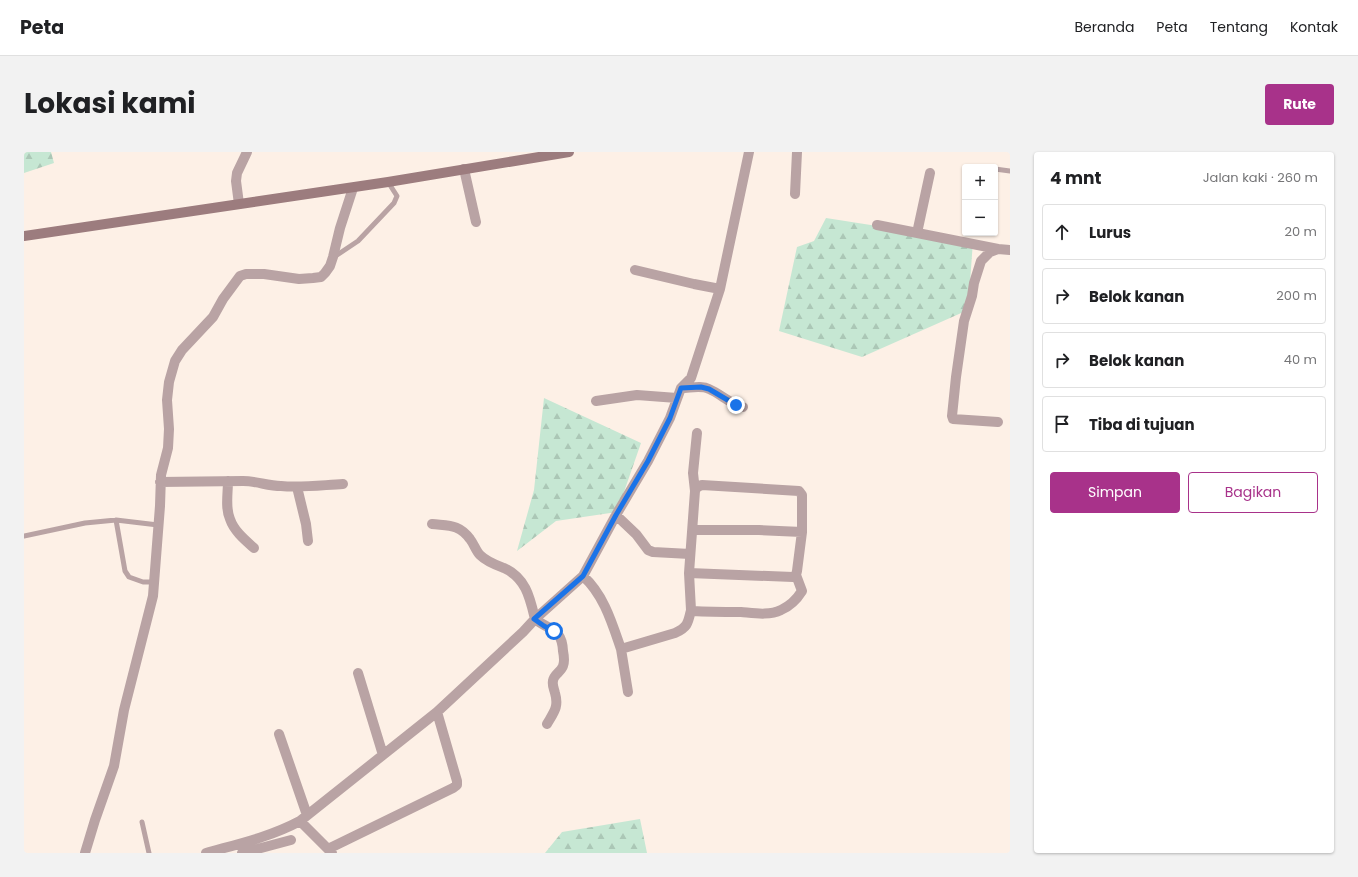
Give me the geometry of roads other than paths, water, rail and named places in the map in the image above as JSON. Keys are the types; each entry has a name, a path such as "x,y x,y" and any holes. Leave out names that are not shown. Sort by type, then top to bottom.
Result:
{"main road":[{"path":"24,236 350,188 569,152"}],"street":[{"path":"239,204 236,181 237,173 246,152"},
{"path":"206,853 259,839 286,829 304,818 437,712 523,632 534,619 583,576 616,515 648,461 670,418 681,388 691,378 720,289 749,152"},
{"path":"795,194 798,152"},
{"path":"464,169 476,222"},
{"path":"917,233 930,173"},
{"path":"85,853 114,766 124,710 153,596 160,482 162,466 168,448 170,429 167,400 174,360 207,324 240,276 246,274 264,274 299,279 321,277 330,266 333,257 350,188"},
{"path":"877,225 1010,250"},
{"path":"998,248 990,252 981,261 974,283 972,296 964,321 952,416 953,419 998,422"},
{"path":"635,270 720,289"},
{"path":"681,388 701,387 709,389 736,405 743,407"},
{"path":"596,401 637,395 677,398"},
{"path":"621,649 675,633 683,629 687,624 691,610 689,573 693,530 693,473 697,433"},
{"path":"228,481 227,505 230,519 242,536 254,548"},
{"path":"160,482 253,481 268,485 297,487 343,484"},
{"path":"691,610 694,612 772,613 781,611 790,605 802,591 796,575 802,532 802,495 799,491 702,485 697,487 694,491"},
{"path":"297,487 306,524 308,541"},
{"path":"616,515 636,534 648,550 653,552 690,554"},
{"path":"432,524 456,526 470,539 479,555 488,562 515,574 528,593 534,619 558,634 562,640 563,668 552,682 557,707 547,724"},
{"path":"693,530 759,530 802,532"},
{"path":"689,573 793,577 796,575"},
{"path":"583,576 592,584 608,612 621,649 628,692"},
{"path":"358,673 383,755"},
{"path":"280,734 304,818 330,851 457,785 437,712"},
{"path":"242,853 292,840"}],"lane":[{"path":"998,170 1010,171"},
{"path":"333,257 358,241 394,203 397,196 388,182"},
{"path":"116,520 125,571 129,577 143,582 155,582"},
{"path":"24,536 86,523 116,520 158,525"},
{"path":"142,822 149,853"}]}
